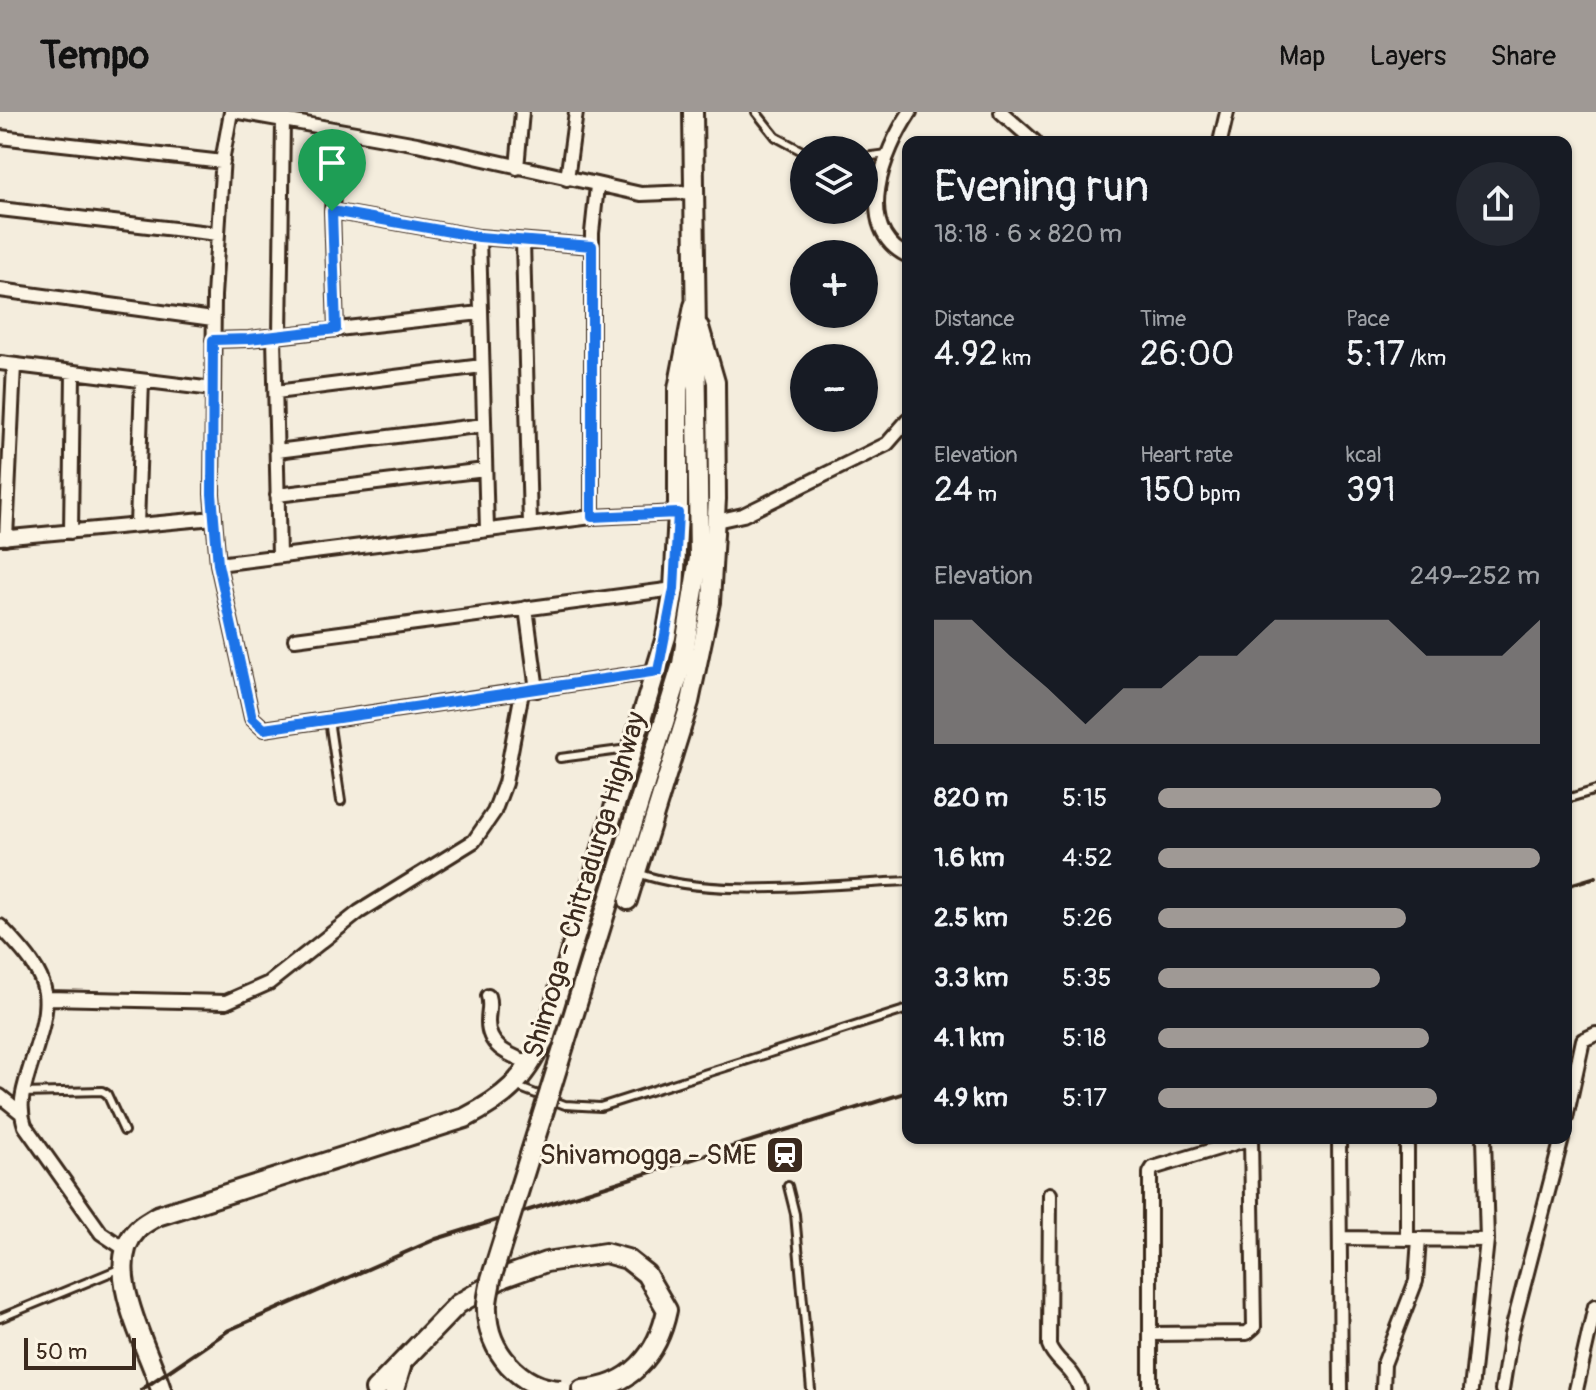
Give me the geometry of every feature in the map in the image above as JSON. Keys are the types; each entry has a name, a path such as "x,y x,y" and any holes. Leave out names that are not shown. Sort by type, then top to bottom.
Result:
{"main road":[{"name":"Shimoga - Chitradurga Highway","path":"561,1390 533,1384 519,1375 493,1341 487,1311 491,1279 682,664 695,595 699,558 693,112"},
{"path":"161,1390 128,1301 124,1258 136,1230 157,1216 465,1118 494,1103 515,1086 544,1039 658,671 674,589 678,513 678,389 694,306"},
{"path":"375,1390 384,1378 401,1367 458,1304 472,1294 504,1277 570,1256 605,1253 627,1259 646,1274 667,1310 661,1336 650,1357 629,1373 598,1389 582,1390"},
{"path":"394,1390 401,1367"}],"street":[{"path":"231,112 223,162 213,319 214,518 218,564 252,718 264,729 658,671"},
{"path":"239,112 269,115 641,194 692,192"},
{"path":"323,127 325,112"},
{"path":"517,168 522,112"},
{"path":"567,179 576,112"},
{"path":"902,252 882,235 878,212 881,174 887,154 910,112"},
{"path":"1001,112 1028,136"},
{"path":"1221,136 1227,112"},
{"path":"279,556 276,392 283,120"},
{"path":"336,329 332,211 337,130"},
{"path":"0,137 223,162"},
{"path":"592,517 592,246 597,186"},
{"path":"0,209 218,234"},
{"path":"332,211 479,237 592,246"},
{"path":"479,237 487,530"},
{"path":"523,241 530,525"},
{"path":"0,290 213,319"},
{"path":"628,901 702,655 711,602 716,521 716,382 694,306"},
{"path":"213,340 277,336 480,313"},
{"path":"0,363 213,389"},
{"path":"14,365 3,538 214,518"},
{"path":"276,392 482,366"},
{"path":"71,532 73,373"},
{"path":"137,525 142,381"},
{"path":"277,451 484,425"},
{"path":"716,521 743,515 902,436"},
{"path":"277,495 485,470"},
{"path":"218,564 592,517 678,513"},
{"path":"295,639 674,589"},
{"path":"526,608 537,690"},
{"path":"48,998 226,1002 269,983 359,912 474,841 494,812 505,783 522,692"},
{"path":"0,926 34,964 48,998 22,1093 20,1112 25,1126 101,1233 124,1258"},
{"path":"488,996 488,1029 493,1042 505,1053 531,1064"},
{"path":"1572,1090 1583,1040 1596,1034"},
{"path":"0,1096 20,1112"},
{"path":"1150,1390 1150,1173 1153,1168 1232,1144"},
{"path":"1152,1334 1247,1333 1254,1327 1252,1144"},
{"path":"1339,1144 1341,1390"},
{"path":"1383,1390 1384,1364 1416,1281 1407,1144"},
{"path":"1471,1390 1487,1240 1484,1144"},
{"path":"1502,1390 1511,1334 1560,1144"},
{"path":"1050,1194 1049,1345 1051,1352 1070,1368 1080,1390"},
{"path":"1340,1238 1487,1240"},
{"path":"1576,1390 1595,1306"}],"lane":[{"path":"756,112 776,137 790,144"},
{"path":"878,155 887,154"},
{"path":"329,720 341,801"},
{"path":"560,758 634,748"},
{"path":"1572,797 1596,790"},
{"path":"637,872 665,883 707,887 902,881"},
{"path":"515,1086 565,1105 600,1107 902,1011"},
{"path":"22,1093 102,1091 107,1094 124,1131"},
{"path":"788,1186 795,1214 811,1390"},
{"path":"0,1318 124,1258"}],"railway":[{"path":"1572,884 1596,877"},
{"path":"141,1390 229,1330 436,1239 902,1094"}],"place":[{"name":"Shivamogga - SME","path":"785,1155"}],"route":[{"path":"332,211 479,237 592,246 592,517 678,513 674,589 658,671 264,729 252,718 218,564 212,494 213,340 336,329 332,211"}]}
